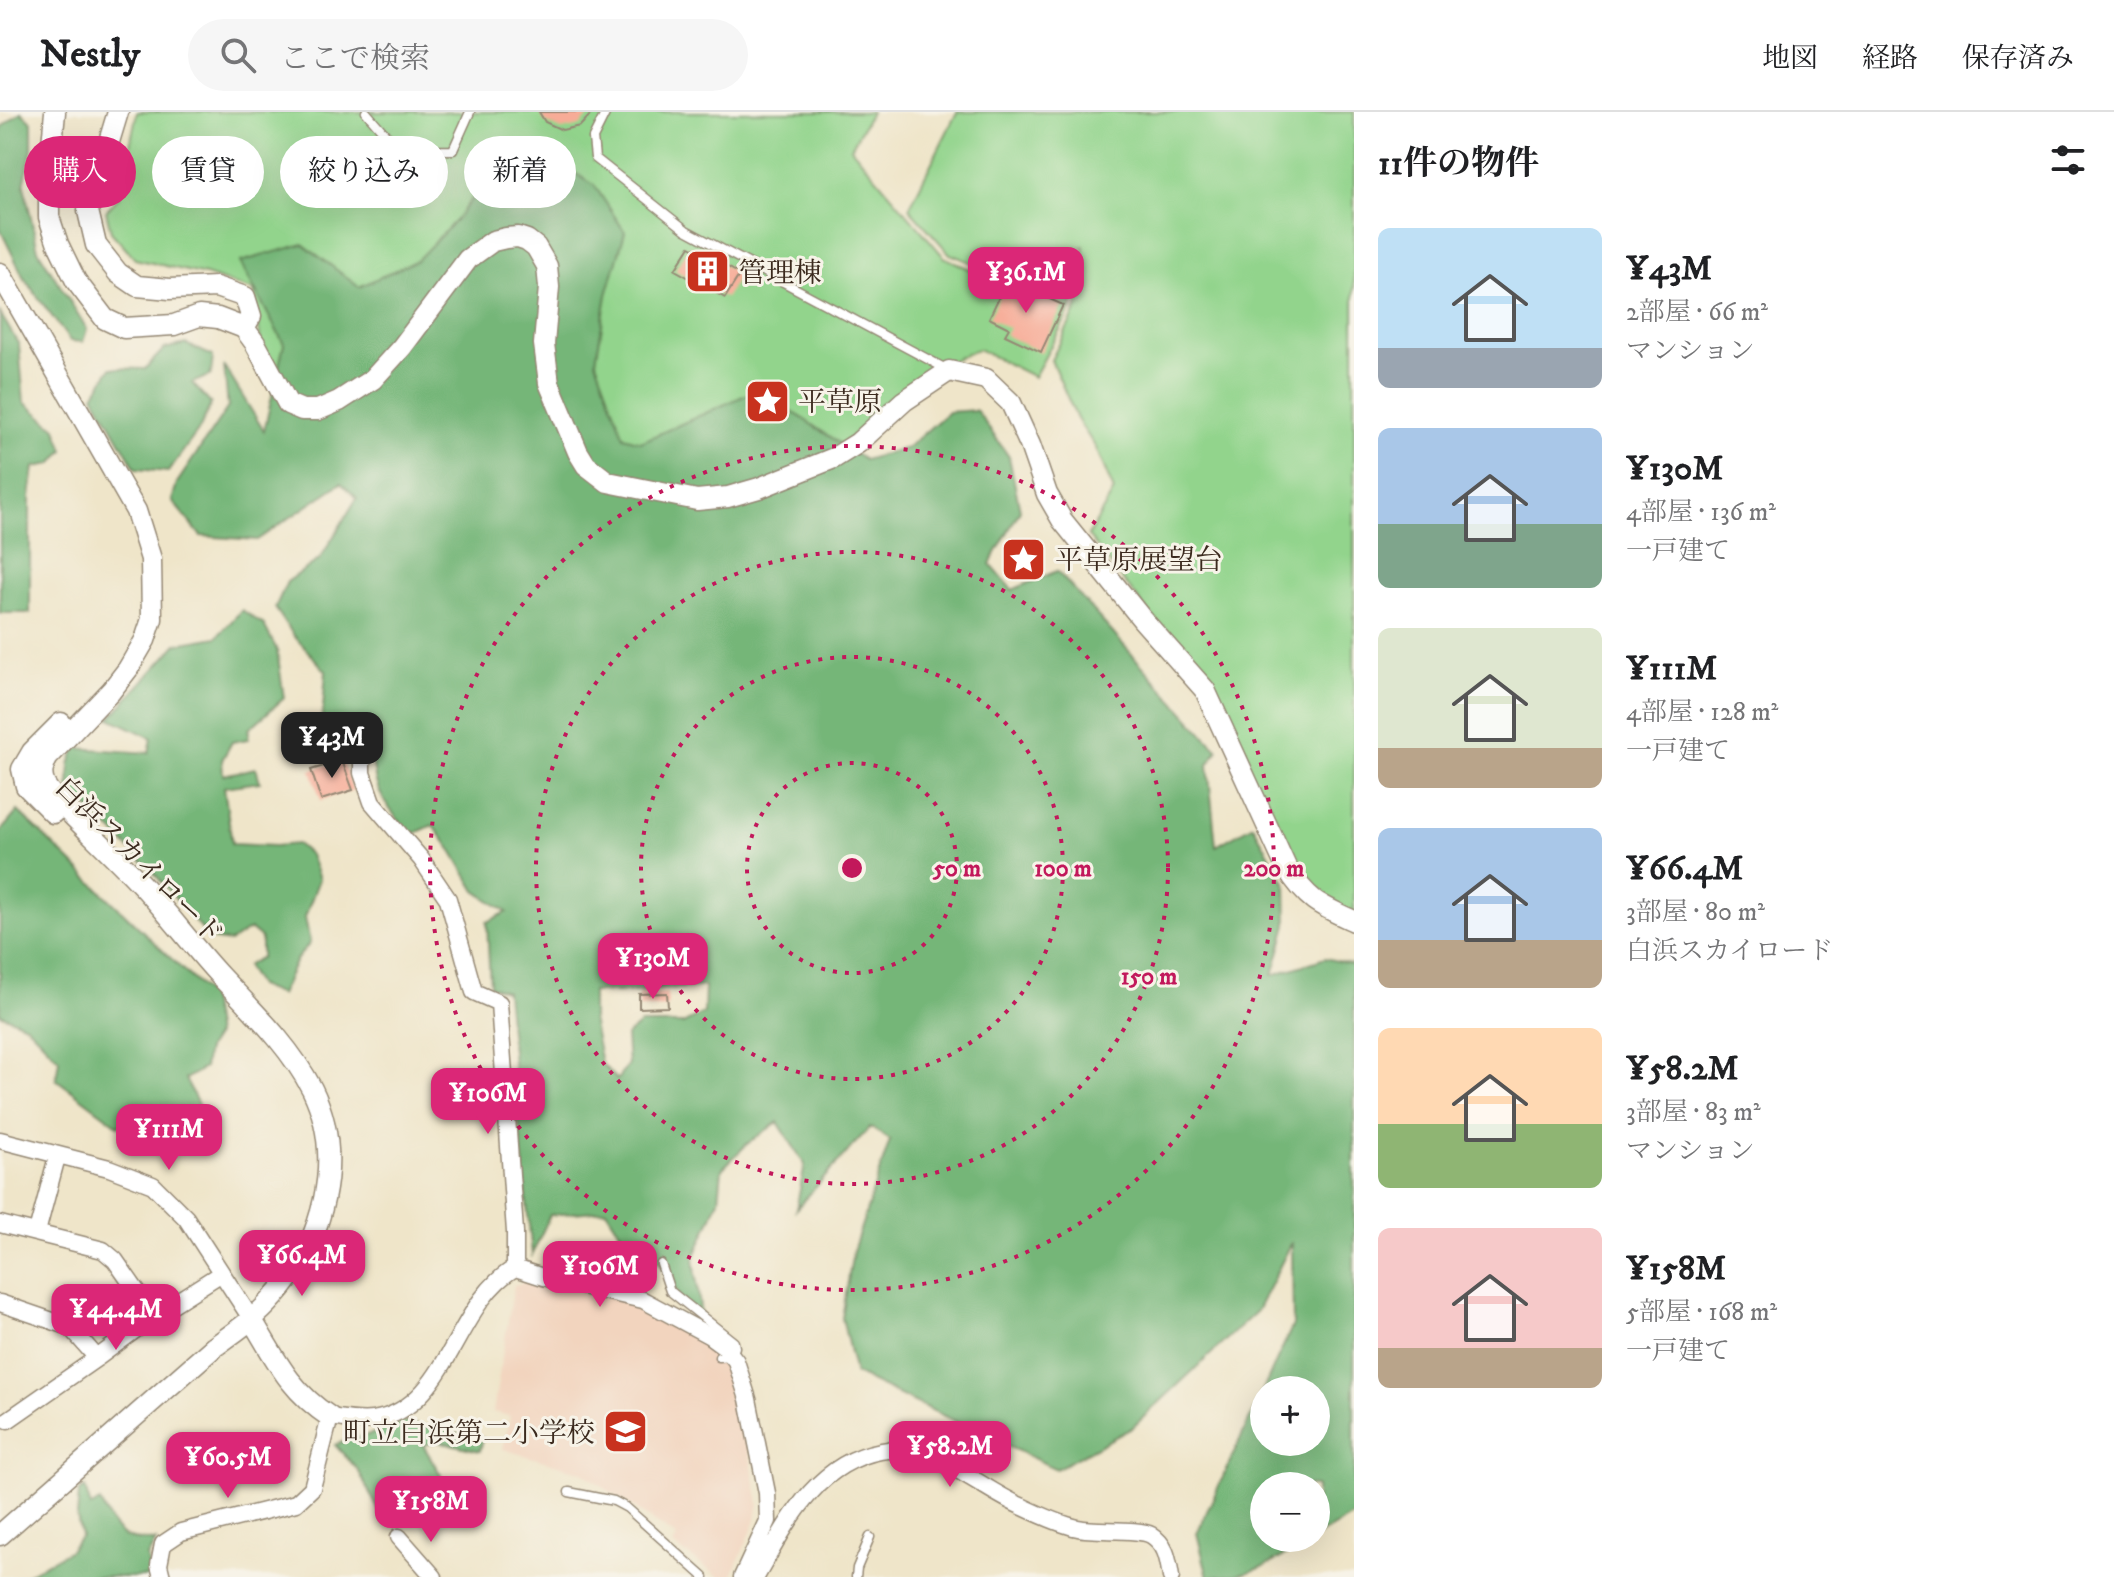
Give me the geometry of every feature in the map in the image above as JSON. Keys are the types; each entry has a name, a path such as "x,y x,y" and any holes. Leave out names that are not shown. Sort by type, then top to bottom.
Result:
{"street":[{"path":"55,112 49,217 76,281 105,319 124,328 174,325 199,316 218,318 244,328 288,404 302,410 318,410 356,390 388,364 468,259 493,241 518,237 527,240 542,255 549,276 544,344 549,383 570,438 586,465 608,482 697,500 728,497 834,458 858,443 904,401 949,371 986,379 1011,403 1047,494 1062,520 1142,619 1205,690 1286,867 1300,889 1322,906 1354,921"},
{"path":"118,112 88,211 96,245 118,273 137,286 170,289 216,287 245,297 251,316 244,328"},
{"name":"白浜スカイロード","path":"0,273 136,511 151,559 151,585 130,647 107,677 32,752 22,769 23,781 266,1023 314,1093 327,1149 328,1173 325,1196 311,1243 290,1278 252,1320 214,1347 0,1535"},
{"path":"341,752 358,749 372,802 421,859 448,899 474,992 499,1003 515,1268"},
{"path":"0,1140 109,1168 153,1185 186,1218 290,1383 308,1402 330,1417 373,1420 402,1409 416,1399 449,1354 479,1299 504,1274 515,1268 643,1300 710,1336 725,1347 725,1357 736,1361 748,1399 767,1493 768,1521 742,1577"},
{"path":"37,1232 57,1157"},
{"path":"0,1224 103,1250 154,1316"},
{"path":"8,1420 154,1316 220,1274"},
{"path":"0,1303 70,1327 97,1358"},
{"path":"162,1577 159,1565 163,1544 181,1532 296,1503 312,1488 330,1417"},
{"path":"756,1577 784,1529 820,1480 857,1459 881,1451 901,1450 925,1455 948,1465 1018,1505 1076,1528 1149,1534 1165,1548 1171,1577"},
{"path":"399,1537 434,1577"}],"lane":[{"path":"366,112 400,151 453,150 470,112"},
{"path":"606,112 593,138 595,158 686,230 949,371"},
{"path":"312,753 328,747 341,752"},
{"path":"661,1264 670,1291 734,1342 735,1347 725,1357"},
{"path":"569,1492 614,1501 627,1508 704,1577"},
{"path":"856,1577 870,1537"}],"shaded area":[{"name":"町立白浜第二小学校","path":"530,1281 633,1302 704,1338 728,1369 737,1390 759,1503 755,1523 731,1577 720,1577 673,1545 677,1537 582,1472 503,1449 510,1416 493,1412 514,1285"}],"green space":[{"path":"21,112 32,122 32,136 24,136 24,208 29,208 38,250 87,329 83,342 70,341 24,278 0,229 0,135 3,126"},
{"path":"137,112 871,112 851,148 944,257 980,274 1028,276 1079,252 1072,307 1034,377 978,349 924,372 838,448 750,485 327,399 263,359 254,291 205,275 135,259 111,232 106,211 109,208 136,208 136,136 132,136"},
{"path":"957,112 1354,112 1354,915 1322,898 1295,867 1204,682 1088,536 1114,491 1096,448 1077,419 1051,360 1078,307 1084,246 1032,267 983,267 950,254 909,208"},
{"path":"576,174 594,185 625,232 607,295 596,361 624,437 641,442 759,389 864,460 907,448 948,412 976,410 1009,457 1020,510 990,564 1012,590 1057,571 1218,750 1208,765 1216,846 1253,825 1286,884 1287,925 1273,975 1325,958 1354,965 1354,1515 1330,1529 1330,1472 1250,1472 1250,1552 1290,1552 1253,1571 1208,1577 1197,1533 1250,1418 1250,1456 1330,1456 1330,1376 1269,1376 1293,1325 1292,1242 1257,1311 1132,1428 1056,1469 855,1374 842,1318 853,1251 890,1140 870,1127 796,1209 805,1165 778,1122 747,1144 722,1169 719,1200 694,1258 701,1316 682,1302 661,1264 620,1232 606,1210 550,1215 532,1255 506,991 490,986 487,922 507,912 476,891 433,825 411,835 401,823 377,786 371,746 354,730 322,721 326,671 294,636 275,608 287,582 320,559 357,498 341,483 257,540 201,536 172,501 177,483 228,407 224,366 264,431 284,344 240,262 303,244 359,287 417,260 465,208 576,208","holes":["705,986 704,1013 683,1024 640,1024 626,1036 628,1064 617,1080 601,1063 592,1019 592,992"]},
{"path":"0,313 19,345 24,402 56,428 64,450 52,464 34,467 30,497 30,613 0,613"},
{"path":"186,344 213,356 211,375 192,383 211,404 200,428 168,472 136,469 94,395 111,368 145,369 164,349"},
{"path":"242,610 264,625 277,650 284,698 249,729 248,739 232,742 222,760 223,775 256,768 260,782 224,787 232,844 297,844 310,855 319,879 305,917 310,943 296,960 280,995 258,986 246,966 261,957 261,938 250,929 230,942 210,939 153,872 69,788 70,764 76,748 149,753 152,738 110,718 177,644 217,637"},
{"path":"18,811 210,996 216,1035 207,1049 204,1068 185,1079 209,1126 197,1136 171,1129 160,1134 135,1110 119,1126 56,1079 59,1059 26,1025 0,1014 0,832"},
{"path":"403,1422 483,1438 480,1451 438,1441 423,1445 441,1475 432,1507 379,1511 358,1470 335,1445 387,1430"},
{"path":"85,1488 91,1507 100,1502 120,1534 133,1539 156,1541 147,1557 151,1577 23,1577 70,1550 81,1536 77,1517 79,1492"}],"building":[{"path":"539,112 593,112 580,126 562,130 545,122"},
{"name":"管理棟","path":"690,246 740,274 725,298 675,270"},
{"path":"1007,280 1063,305 1041,352 1005,335 1009,328 989,318"},
{"path":"343,763 353,790 321,800 311,770"},
{"path":"667,993 668,1007 639,1008 639,994"}],"place":[{"name":"管理棟","path":"707,272"},
{"name":"平草原","path":"767,401"},
{"name":"平草原展望台","path":"1024,559"},
{"name":"町立白浜第二小学校","path":"626,1432"}]}
